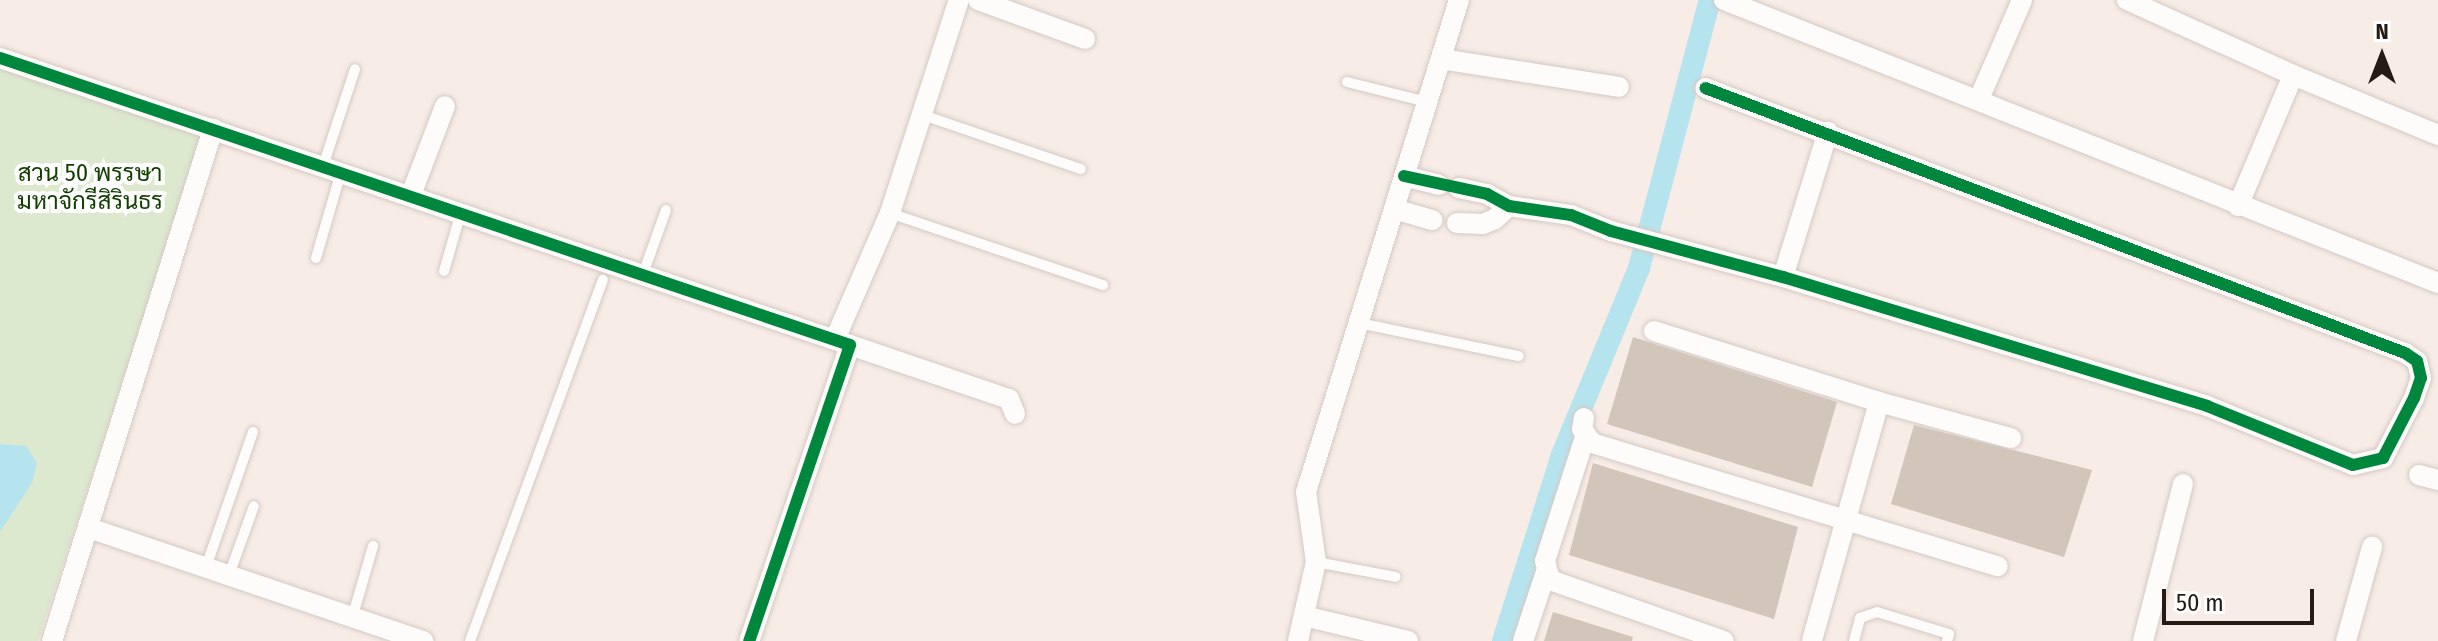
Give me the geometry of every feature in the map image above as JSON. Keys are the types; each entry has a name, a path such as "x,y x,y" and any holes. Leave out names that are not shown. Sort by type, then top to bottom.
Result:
{"street":[{"path":"749,641 842,342 890,213 959,0"},
{"path":"978,0 1085,39"},
{"path":"1298,641 1316,562 1306,492 1459,0"},
{"path":"1724,0 2438,283"},
{"path":"1979,99 2022,0"},
{"path":"2127,0 2293,75 2438,135"},
{"path":"0,58 1009,399 1015,414"},
{"path":"1441,59 1619,87"},
{"path":"2238,206 2293,75"},
{"path":"1404,176 1487,194 1509,206 1571,215 1611,231 1783,277 2207,406 2353,465 2383,458 2421,378 2417,361 2405,353 1705,88"},
{"path":"411,195 445,106"},
{"path":"52,641 213,129"},
{"path":"1783,277 1828,132"},
{"path":"1457,223 1483,224 1495,219 1509,206"},
{"path":"1394,209 1432,220"},
{"path":"1654,331 1879,402 2011,438"},
{"path":"1812,641 1848,523 1879,402"},
{"path":"1523,641 1546,572 1545,561 1584,427 1592,443 1998,566"},
{"path":"2143,641 2183,484"},
{"path":"89,528 353,615 380,634 423,641"},
{"path":"2346,641 2372,547"},
{"path":"1546,572 1558,586 1724,641"},
{"path":"1304,616 1408,641"}],"lane":[{"path":"316,258 355,69"},
{"path":"1347,82 1427,102"},
{"path":"920,114 1081,169"},
{"path":"643,274 666,210"},
{"path":"444,271 461,212"},
{"path":"890,213 1103,285"},
{"path":"470,641 603,280"},
{"path":"1359,323 1519,356"},
{"path":"206,567 253,432"},
{"path":"229,575 254,506"},
{"path":"353,615 373,546"},
{"path":"1316,562 1396,577"},
{"path":"1854,641 1860,618 1877,612 1949,634 1947,641"}],"green space":[{"name":"สวน 50 พรรษา มหาจักรีสิรินธร","path":"0,60 205,129 38,641 0,641"}],"water":[{"path":"0,444 26,446 37,463 32,483 0,532"}],"building":[{"path":"1633,337 1837,402 1812,487 1607,424"},
{"path":"1914,425 2092,470 2064,557 1891,504"},
{"path":"1593,463 1798,527 1774,619 1569,555"},
{"path":"1553,612 1633,637 1632,641 1544,641"}],"waterway":[{"path":"1503,641 1562,455 1639,268 1710,0"}],"cycle path":[{"path":"0,58 850,345 749,641"},
{"path":"1404,176 1487,194 1509,206 1571,215 1611,231 1783,277 2207,406 2353,465 2383,458 2414,398 2421,378 2417,361 2405,353 1705,88"}]}
